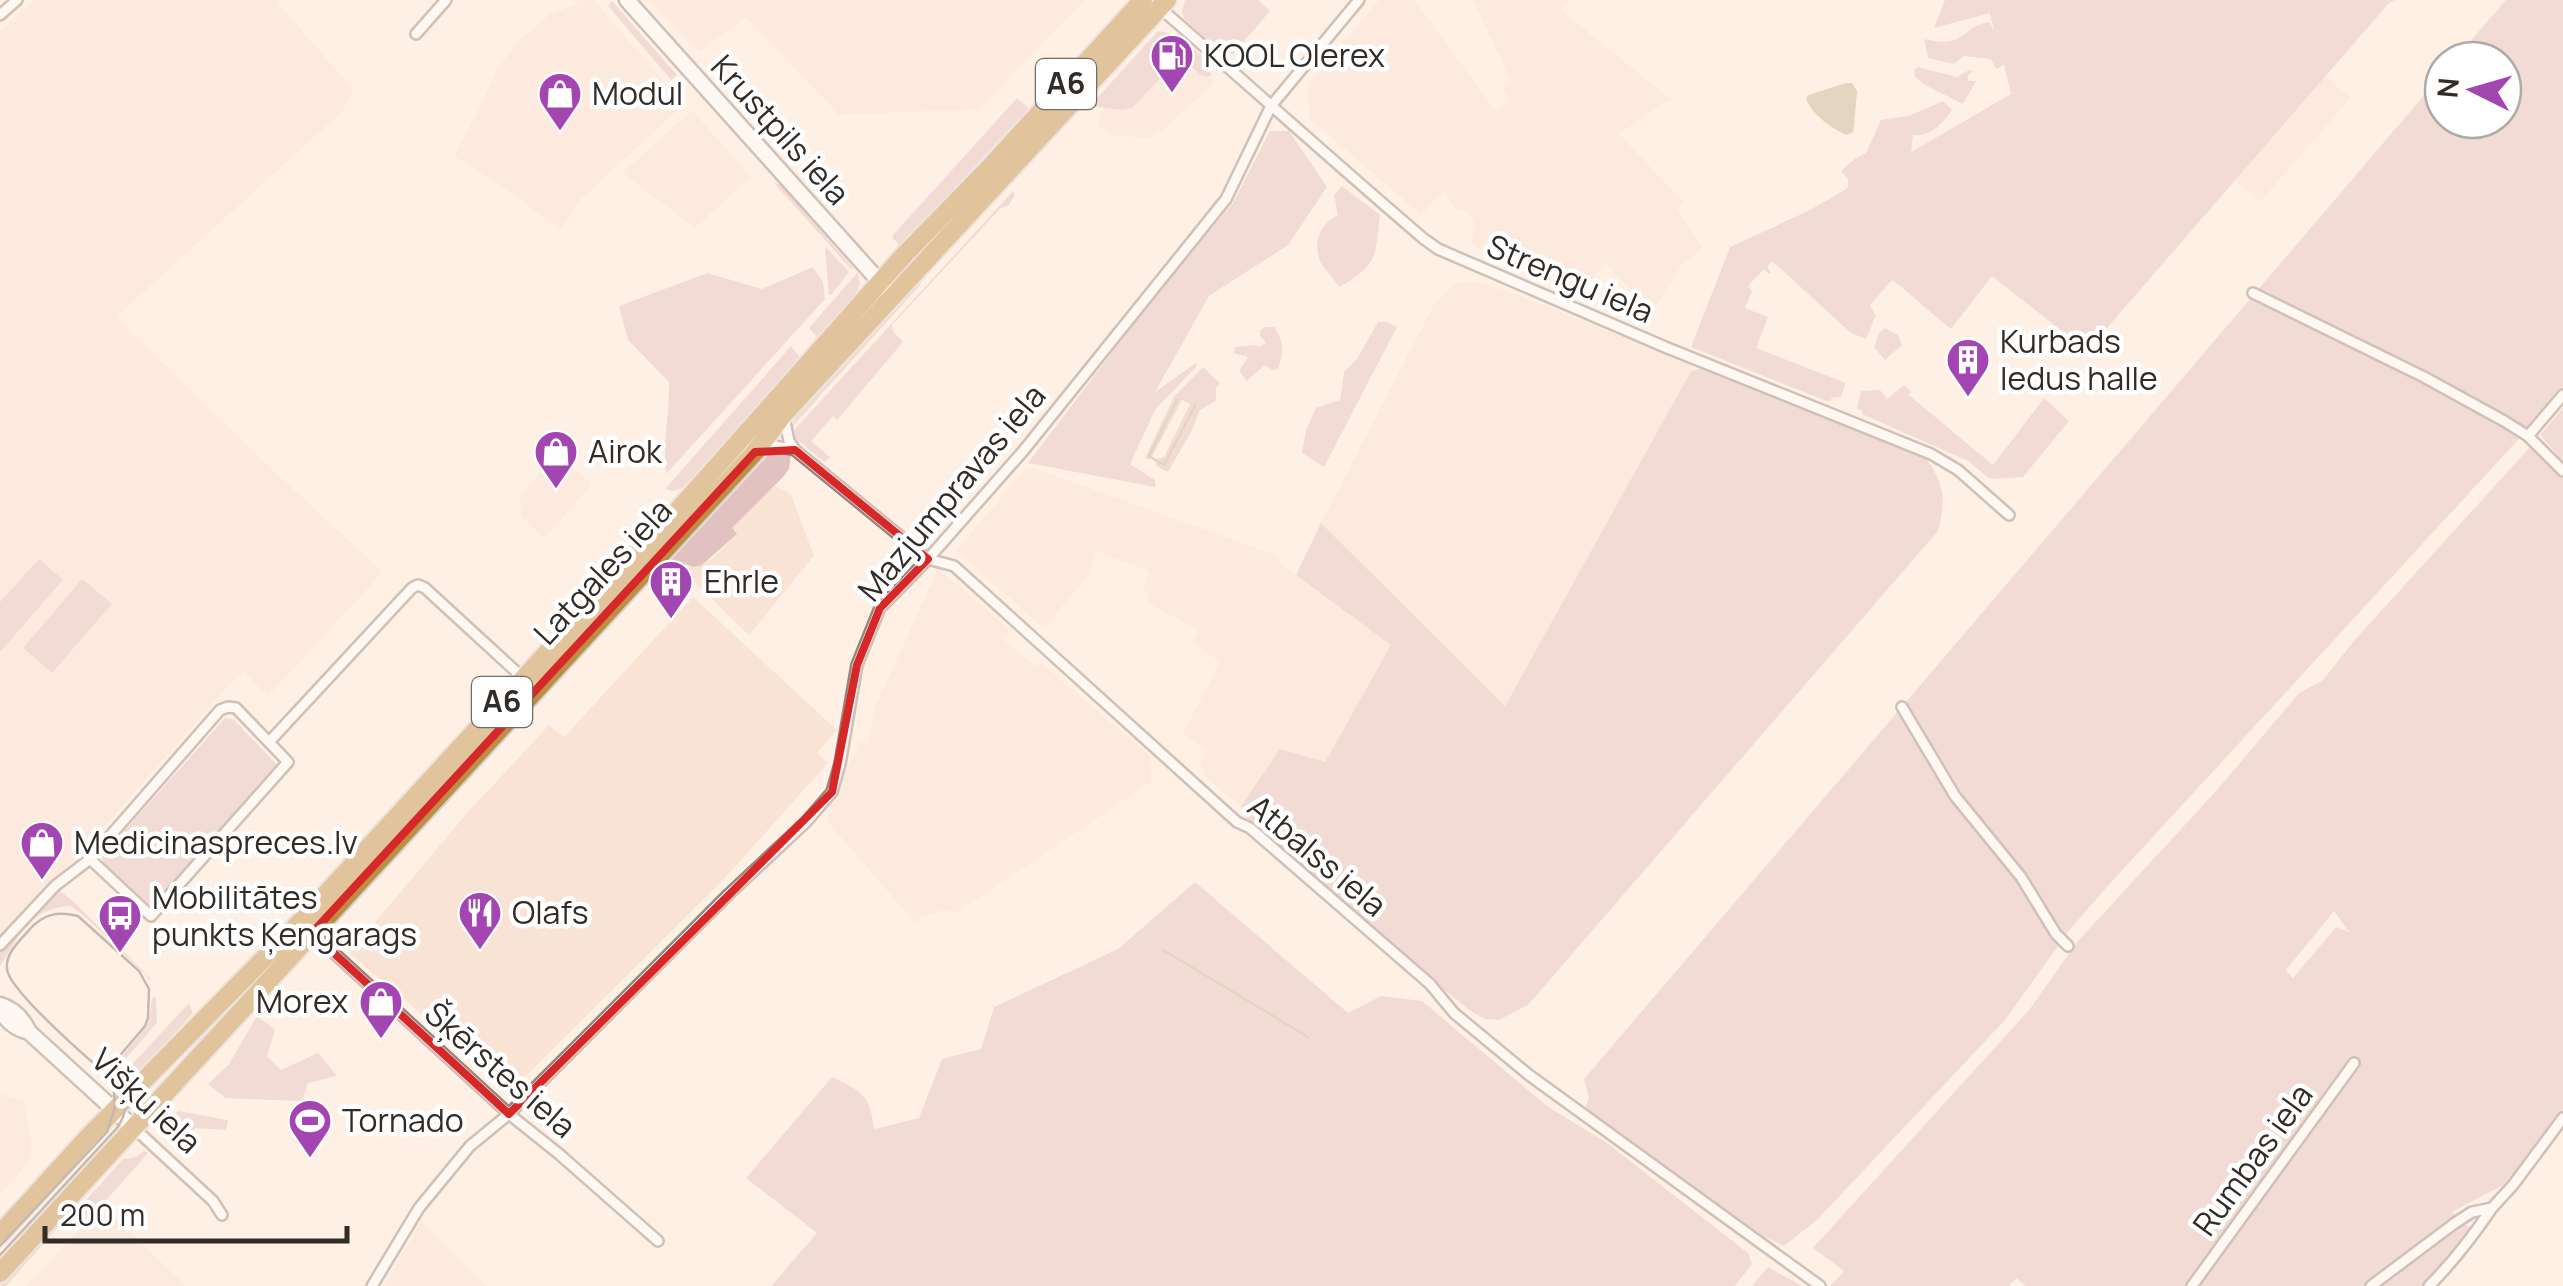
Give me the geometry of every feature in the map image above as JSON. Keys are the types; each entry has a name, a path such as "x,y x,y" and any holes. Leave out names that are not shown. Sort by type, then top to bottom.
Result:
{"highway":[{"name":"Latgales iela","path":"0,1272 755,452 887,290 905,254 1155,2"},
{"name":"Latgales iela","path":"0,1234 114,1111 301,921 887,290"}],"street":[{"path":"0,15 17,0"},
{"path":"416,34 446,0"},
{"name":"Krustpils iela","path":"627,0 887,290"},
{"name":"Mazjumpravas iela","path":"372,1286 419,1208 470,1146 508,1114 832,792 858,665 880,608 1024,450 1226,199 1271,106 1359,0"},
{"name":"Strengu iela","path":"1155,2 1410,228 1438,248 1665,347 1931,454 1958,470 2009,516"},
{"path":"2253,293 2424,377 2528,436 2563,471"},
{"path":"2528,436 2563,395"},
{"path":"784,416 789,441 796,450"},
{"path":"755,452 775,446 796,450"},
{"name":"Atbalss iela","path":"796,450 928,559 954,566 1237,822 1430,984 1454,1013 1529,1075 1820,1286"},
{"path":"270,741 418,585 426,588 524,678"},
{"path":"1902,707 1955,796 2012,866 2068,946"},
{"path":"0,946 56,886 90,859 220,710 236,708 288,762 151,916 90,859"},
{"name":"Šķērstes iela","path":"312,933 508,1114 658,1241"},
{"name":"Višķu iela","path":"0,1007 3,1016 18,1029 29,1032 213,1200 222,1215"},
{"name":"Rumbas iela","path":"2192,1286 2354,1064"},
{"path":"2429,1286 2448,1268 2563,1118"},
{"path":"2371,1286 2472,1212 2492,1208"}],"highlighted area":[{"path":"795,450 928,559 880,608 857,665 832,792 509,1114 312,933 755,452"}],"shaded area":[{"path":"34,0 280,0 278,3 354,90 342,112 116,317 383,572 268,696 244,672 237,676 65,871 0,938 0,31"},
{"name":"Modul","path":"594,0 670,88 679,109 578,202 560,230 454,156 496,71 516,43 550,14"},
{"path":"650,0 1086,0 979,109 839,115 746,17 699,52"},
{"path":"1185,0 1258,0 1270,11 1233,54 1225,56 1185,20"},
{"path":"1379,0 1415,0 1495,110 1510,101 1503,88 1511,82 1473,0 1569,0 1561,10 1671,99 1619,134 1683,201 1677,210 1703,248 1681,266 1652,312 1606,264 1574,297 1471,244 1475,224 1467,211 1455,209 1444,190 1421,215 1309,118 1308,84"},
{"path":"1945,0 2395,0 2087,351 1992,276 1951,329 1892,280 1870,305 1876,315 1866,339 1851,333 1772,261 1767,267 1771,272 1764,269 1748,286 1752,291 1745,308 1768,317 1756,348 1846,383 1841,397 1829,402 1691,347 1730,247 1848,188 1848,179 1841,171 1866,153 1881,120 1908,116 1943,101 1952,110 1931,132 1913,135 1911,152 2011,94 2004,65 1996,69 1991,59 1964,56 1954,64 1928,58 1924,39 1955,40 1989,22 1994,31 1990,13 1934,28"},
{"path":"2506,0 2563,0 2563,387 2105,889 2068,932 2005,1020 1817,1220 1784,1246 1765,1237 1585,1108 1589,1098 1584,1079 2423,96 2423,140 2523,140 2523,40 2471,40"},
{"path":"612,1 677,75 671,80 608,6"},
{"path":"1158,31 1174,35 1194,48 1212,65 1211,75 1202,76 1181,57 1132,108 1090,106"},
{"name":"KOOL Olerex","path":"1183,50 1215,83 1163,130 1148,138 1109,135 1097,124 1104,108"},
{"path":"1918,67 1957,77 1974,71 1968,75 1968,81 1976,81 1963,104 1923,84 1915,76"},
{"path":"2326,76 2351,98 2260,202 2235,181"},
{"path":"1852,83 1857,91 1853,132 1847,135 1823,120 1806,98"},
{"path":"1017,98 1029,108 901,246 893,235"},
{"name":"Modul","path":"692,110 751,177 695,228 622,173"},
{"path":"1270,131 1289,131 1327,187 1288,245 1209,296 1155,392 1197,362 1196,367 1155,410 1130,464 1155,480 1155,487 1028,463 1164,284 1233,203"},
{"path":"774,183 784,185 792,193 854,269 851,269"},
{"path":"1342,186 1380,215 1373,258 1362,272 1339,287 1321,262 1317,245 1323,227 1338,215 1334,195"},
{"path":"1013,191 1015,195 1009,205 1001,208 892,325 903,342 837,420 833,416 811,441 830,457 823,461 795,438 795,429"},
{"path":"826,247 849,272 831,295 829,294"},
{"path":"813,267 823,282 825,299 666,474 669,382 628,340 619,306 707,273 762,289"},
{"path":"858,272 860,283 855,296 818,338 809,328"},
{"path":"920,279 921,284 793,426 794,418"},
{"path":"1478,282 1691,364 1691,371 1505,706 1321,523 1434,304 1455,283"},
{"path":"1378,322 1397,327 1324,467 1302,453 1306,430 1316,408 1340,400 1344,372 1357,359"},
{"path":"1265,327 1274,327 1281,342 1278,369 1265,365 1247,381 1239,371 1248,357 1233,353 1236,347 1260,347 1266,343 1260,336"},
{"path":"1885,328 1898,335 1902,345 1885,360 1874,347"},
{"path":"791,346 800,357 775,390 681,489 665,489"},
{"path":"1203,367 1220,383 1216,401 1200,410 1168,472 1156,466 1156,460 1164,457 1190,404 1182,400 1150,460 1145,458 1174,397"},
{"path":"1701,368 1926,458 1942,493 1938,531 1528,1005 1499,1020 1485,1019 1437,984 1243,815 1241,806 1280,749 1325,762 1391,645 1296,575 1321,523 1505,706 1691,371"},
{"path":"1904,385 1911,391 1909,395 1993,465 2044,398 2069,421 2023,477 1990,479 1968,461 1862,414 1857,408 1861,391 1880,390 1887,399"},
{"path":"2563,408 2563,461 2540,435"},
{"name":"Airok","path":"565,446 579,458 572,467 592,484 544,539 521,516 520,496"},
{"path":"2531,446 2563,479 2563,1115 2503,1185 2452,1212 2471,1229 2422,1286 2025,1286 2017,1278 2009,1286 1830,1286 1844,1271 1813,1248 2029,1010 2078,941 2217,790 2299,693 2323,680","holes":["2334,911 2349,932 2336,927 2293,978 2286,970"]},
{"path":"781,449 791,454 789,469 732,528 737,534 702,565 694,567 671,560 770,453"},
{"path":"1034,468 1278,556 1279,563 1392,645 1317,776 1246,811 1206,778 1201,763 1206,749 1182,735 1220,662 1192,642 1198,630 1146,602 1150,593 1143,590 1149,571 1096,551 1088,575 1048,624 1041,626 956,550 1026,469"},
{"path":"773,485 791,494 814,556 749,635 683,571 714,557 736,535 732,528"},
{"path":"39,559 63,580 0,652 0,602"},
{"path":"936,573 945,574 1008,628 1003,639 1037,667 1042,663 1150,756 1151,782 957,912 944,910 922,916 915,923 826,820 859,742 868,744 875,707"},
{"path":"82,579 112,604 52,673 23,648"},
{"path":"693,597 837,730 817,753 828,763 723,880 518,1084 494,1080 349,953 468,812 549,725 564,737"},
{"path":"225,718 233,719 279,767 153,908 103,862 102,856"},
{"path":"1195,882 1348,1013 1381,996 1422,1001 1547,1106 1607,1143 1748,1253 1752,1264 1735,1286 771,1286 817,1233 746,1178 832,1077 863,1096 874,1129 919,1118 942,1059 981,1049 994,1007 1118,949"},
{"path":"56,888 151,979 70,906 35,918 0,966 0,951"},
{"path":"156,997 157,1023 121,1064 118,1061 149,1023 152,998"},
{"path":"189,1003 193,1013 132,1081 124,1076 124,1073"},
{"path":"257,1016 275,1030 267,1056 281,1070 318,1053 337,1076 308,1083 302,1101 225,1098 208,1084 229,1064"},
{"path":"0,1094 24,1101 32,1152 27,1164 0,1195"},
{"path":"178,1111 228,1120 226,1130 196,1128 188,1135 169,1134 168,1123"},
{"path":"143,1151 148,1153 81,1229 69,1219 123,1159"},
{"path":"111,1164 6,1286 0,1286"},
{"path":"103,1205 182,1282 186,1286 26,1286"},
{"path":"421,1221 487,1286 385,1286"},
{"path":"1768,1267 1802,1286 1752,1286"}],"waterway":[{"path":"1177,400 1149,456 1164,465 1195,406"},
{"path":"1163,950 1308,1037"}],"tram line":[{"path":"0,1246 107,1132 115,1107 113,1080 116,1060 148,1018 149,989 139,971 78,916 57,914 40,920 14,948 7,969 36,1009 113,1080 124,1098 125,1110 116,1129 0,1255"}],"place":[{"name":"KOOL Olerex","path":"1172,94"},
{"name":"Modul","path":"560,132"},
{"name":"Kurbads ledus halle","path":"1968,398"},
{"name":"Airok","path":"556,490"},
{"name":"Ehrle","path":"671,620"},
{"name":"Medicinaspreces.lv","path":"42,881"},
{"name":"Olafs","path":"480,951"},
{"name":"Mobilitātes punkts Ķengarags","path":"120,954"},
{"name":"Morex","path":"381,1040"},
{"name":"Tornado","path":"310,1159"}]}
